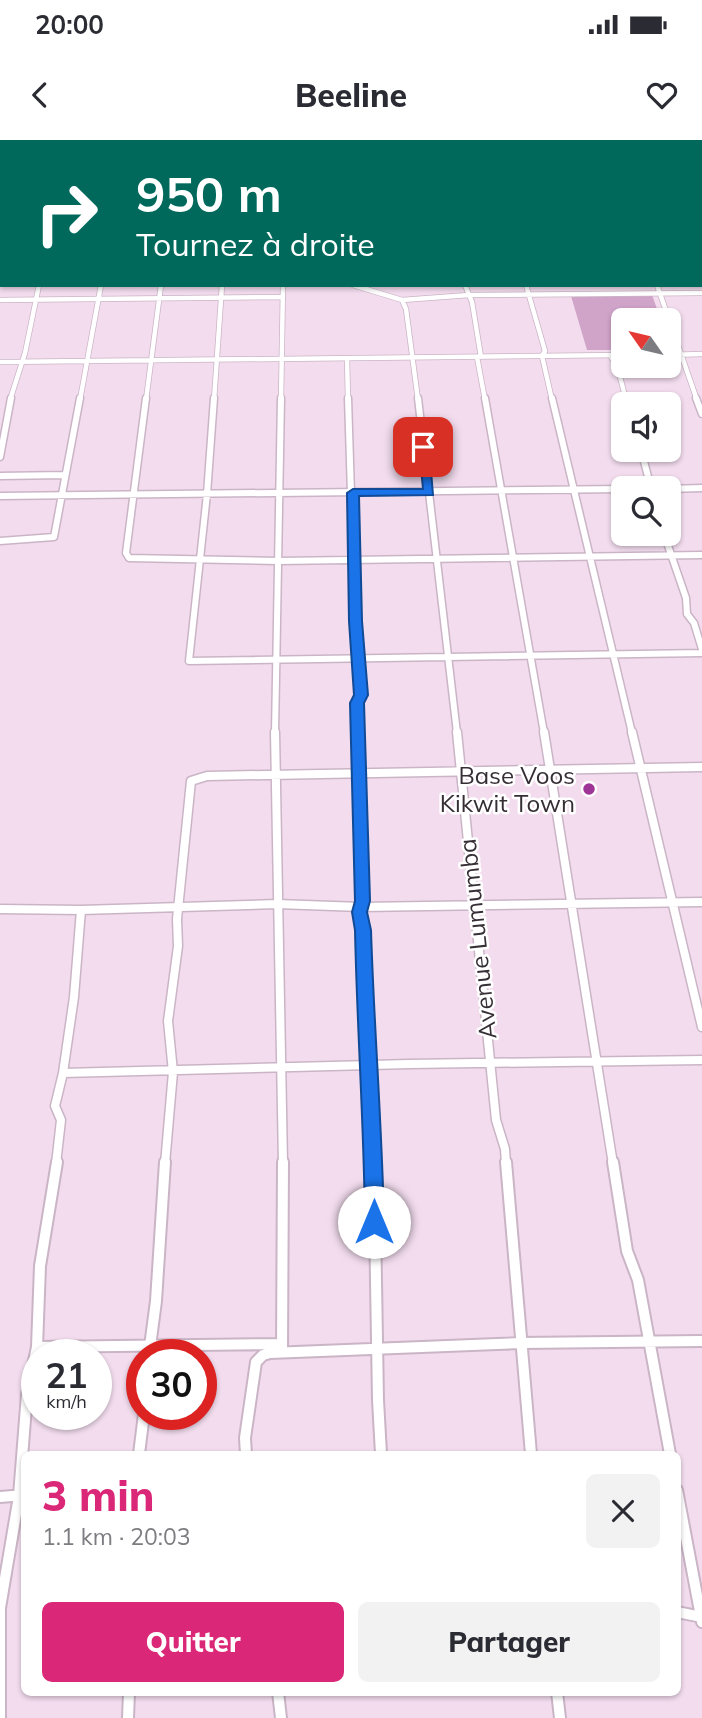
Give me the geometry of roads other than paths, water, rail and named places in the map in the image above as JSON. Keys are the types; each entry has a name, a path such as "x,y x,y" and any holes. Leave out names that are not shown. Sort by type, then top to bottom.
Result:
{"street":[{"path":"0,457 7,409 22,362 38,287"},
{"path":"0,541 54,537 100,287"},
{"path":"161,287 126,553 129,558 278,561 702,555"},
{"path":"222,287 205,485 207,494 189,661 613,655 702,651 694,623 687,614 686,598 668,546"},
{"path":"281,1348 283,1069 274,775 284,359 283,287"},
{"path":"360,287 402,300 468,295 589,292 702,293"},
{"path":"466,287 574,903 627,1251 638,1280 669,1451"},
{"path":"526,287 545,351 542,356 702,1027"},
{"path":"588,287 589,292"},
{"path":"658,287 666,308"},
{"path":"0,300 282,297"},
{"name":"Avenue Lumumba","path":"402,300 406,309 408,340 413,359 449,657 496,1120 505,1149 531,1451"},
{"path":"0,362 610,355 618,369 624,392"},
{"path":"702,355 681,355 702,414"},
{"path":"347,358 359,658 361,907 367,1065 373,1104 381,1451"},
{"path":"0,476 64,475"},
{"path":"681,489 702,488"},
{"path":"0,496 611,489"},
{"path":"151,1339 173,1072 169,1021 178,946 191,781 207,776 702,767"},
{"path":"0,909 179,909 277,904 361,907 702,902"},
{"path":"37,1339 40,1266 59,1147 61,1120 55,1106 63,1073 74,997 81,910"},
{"path":"63,1073 367,1065 598,1065 702,1060"},
{"path":"217,1349 377,1350 522,1343 702,1342"},
{"path":"246,1451 245,1438 257,1362 263,1355 281,1348"},
{"path":"24,1451 25,1430"},
{"path":"139,1451 142,1430"},
{"path":"0,1497 21,1496"},
{"path":"1,1718 1,1608 21,1501"},
{"path":"681,1510 702,1618 681,1613"},
{"path":"128,1718 129,1696"},
{"path":"278,1696 281,1718"},
{"path":"557,1696 560,1718"}],"place":[{"name":"Base Voos Kikwit Town","path":"589,789"}]}
